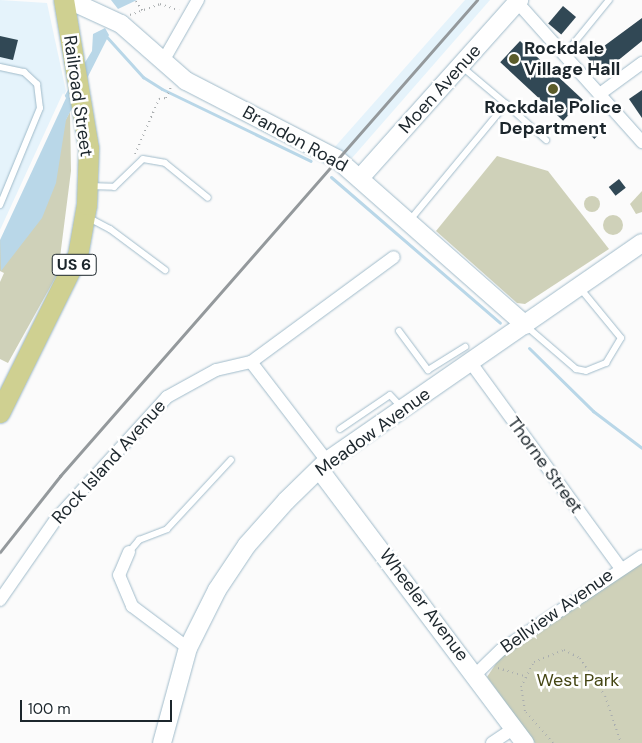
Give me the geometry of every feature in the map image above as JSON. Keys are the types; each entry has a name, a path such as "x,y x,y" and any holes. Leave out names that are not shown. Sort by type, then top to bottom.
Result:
{"main road":[{"name":"Railroad Street","path":"0,413 78,256 85,217 88,186 83,101 64,0"}],"street":[{"name":"Brandon Road","path":"69,0 121,24 162,63 186,81 337,159 525,325"},
{"path":"162,63 198,0"},
{"path":"518,1 601,93 642,142"},
{"name":"Moen Avenue","path":"360,178 518,1"},
{"path":"601,93 642,63"},
{"name":"Meadow Avenue","path":"162,743 188,648 247,545 323,465 403,409 443,372 468,355 525,325 642,244"},
{"name":"Rock Island Avenue","path":"0,600 56,519 167,397 216,370 251,362 394,257"},
{"name":"Thorne Street","path":"468,355 620,567"},
{"name":"Wheeler Avenue","path":"251,362 323,465 482,668 514,728 525,743"},
{"path":"129,552 119,575 132,606 188,648"},
{"name":"Bellview Avenue","path":"482,668 620,567 642,556"},
{"path":"492,743 514,728"}],"lane":[{"path":"565,54 609,0"},
{"path":"461,65 546,140"},
{"path":"0,67 24,72 36,84 40,108 0,205"},
{"path":"409,221 506,104"},
{"path":"88,186 114,187 143,159 165,163 208,198"},
{"path":"85,217 110,229 165,270"},
{"path":"525,325 576,369 586,371 606,363 621,338 579,287"},
{"path":"399,332 421,365 443,372"},
{"path":"340,429 390,395 403,409"},
{"path":"129,552 139,540 167,529 231,460"}],"path":[{"path":"136,1 144,13"},
{"path":"125,15 144,13 160,4 189,16"},
{"path":"136,164 135,152 159,99 166,98 171,86"},
{"path":"553,743 525,711 521,700 524,676 544,654 574,652 609,703 621,743"},
{"path":"482,668 524,676"}],"shaded area":[{"path":"0,0 47,3 66,91 0,236"},
{"path":"465,0 490,0 352,158 333,149"}],"green space":[{"path":"70,112 71,171 58,273 8,363 0,359 0,282 4,273 0,271 0,236"},
{"path":"497,156 548,171 609,249 525,304 517,303 436,231"},
{"path":"642,191 642,212 636,214 630,204"},
{"path":"592,196 598,198 600,204 598,210 592,212 586,210 584,204 586,198"},
{"path":"613,215 620,218 623,225 620,232 613,235 606,232 603,225 606,218"},
{"name":"West Park","path":"642,563 642,743 535,743 487,677 499,659 617,574"}],"water":[{"path":"111,0 137,0 118,9"},
{"path":"105,28 109,35 66,120 56,183 42,218 1,271 0,236 62,100 92,51 93,34"}],"pier":[{"path":"63,93 66,98 0,240 0,230"}],"building":[{"path":"563,6 576,17 561,35 548,24"},
{"path":"642,18 642,41 600,75 583,51 595,43 600,49"},
{"path":"0,36 18,40 13,60 0,57"},
{"path":"520,41 583,100 563,121 500,62"},
{"path":"642,90 642,118 629,99"},
{"path":"600,122 606,128 594,139 589,133"},
{"path":"619,179 626,188 616,196 609,187"}],"waterway":[{"path":"105,35 143,77 162,89 311,161"},
{"path":"331,177 500,323"},
{"path":"529,348 593,411 642,448"}],"railway":[{"path":"0,552 60,476 477,0"}],"place":[{"name":"Rockdale Village Hall","path":"514,59"},
{"name":"Rockdale Police Department","path":"553,89"}]}
